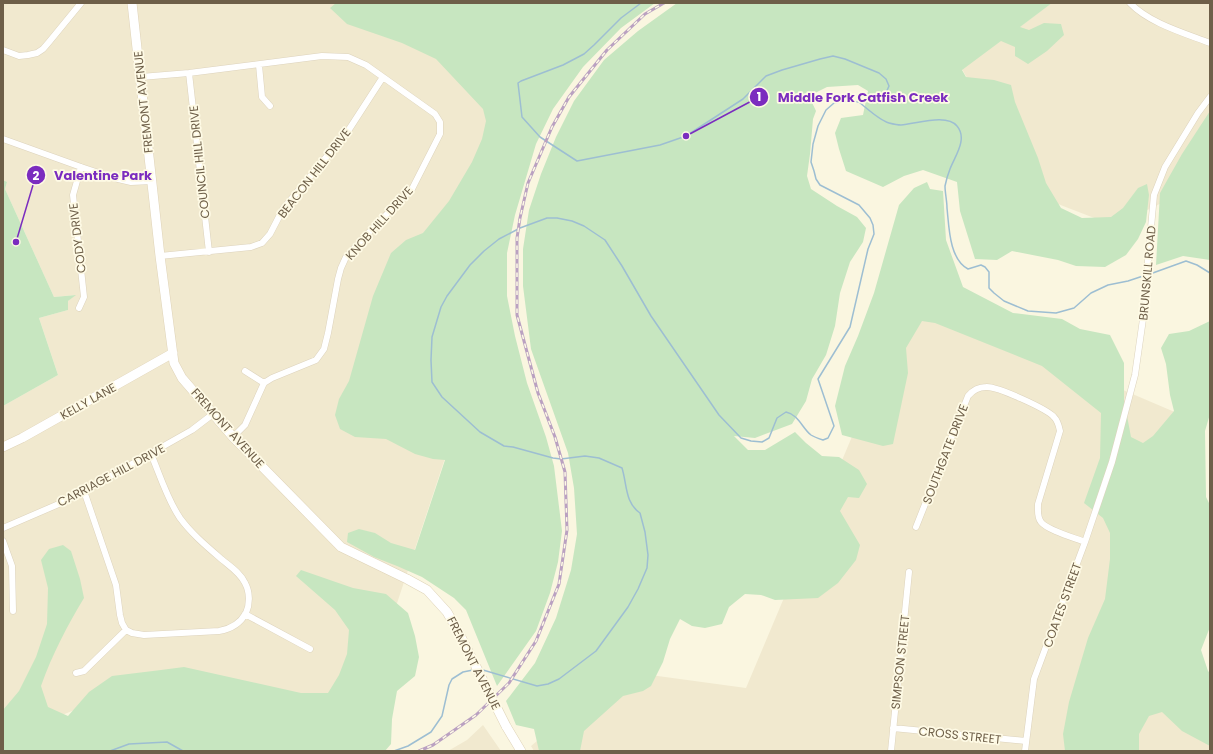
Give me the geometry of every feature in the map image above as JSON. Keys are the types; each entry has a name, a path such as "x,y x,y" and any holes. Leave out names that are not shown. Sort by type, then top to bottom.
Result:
{"main road":[{"name":"FREMONT AVENUE","path":"132,3 160,256 174,363 180,374 233,437 341,547 427,590 447,612 506,726 521,751"},
{"name":"KELLY LANE","path":"3,447 22,438 173,353"}],"street":[{"path":"3,50 18,56 37,53 43,49 81,3"},
{"path":"1130,3 1137,10 1151,19 1210,43"},
{"name":"KNOB HILL DRIVE","path":"141,77 259,65 322,56 348,57 366,65 383,77 435,114 440,122 440,134 412,189 346,257 338,279 324,349 316,360 272,378 264,383"},
{"path":"259,65 262,97 270,106"},
{"name":"COUNCIL HILL DRIVE","path":"189,73 209,252"},
{"name":"BEACON HILL DRIVE","path":"160,256 251,247 262,243 270,234 284,209 348,131 383,77"},
{"name":"BRUNSKILL ROAD","path":"1112,462 1135,375 1147,292 1148,260 1154,195 1165,167 1198,113 1210,98"},
{"path":"3,140 81,168 131,182 152,181"},
{"name":"CODY DRIVE","path":"79,308 84,297 73,195 81,168"},
{"path":"233,437 245,425 264,383 245,371"},
{"name":"SOUTHGATE DRIVE","path":"916,527 968,396 972,391 988,386 998,388 1046,411 1055,417 1060,431 1038,504 1038,515 1041,522 1047,527 1085,542"},
{"name":"CARRIAGE HILL DRIVE","path":"3,528 61,503 84,491 192,430 213,414"},
{"path":"84,491 112,573 118,596 120,615 126,630 132,633 144,635 219,631 236,625 245,614 248,607 249,600 245,583 237,573 194,535 179,516 151,454"},
{"name":"COATES STREET","path":"1026,751 1034,679 1085,542 1112,462"},
{"path":"3,540 12,566 13,611"},
{"name":"SIMPSON STREET","path":"890,751 909,572"},
{"path":"245,614 310,649"},
{"path":"76,673 84,671 126,630"},
{"name":"CROSS STREET","path":"893,728 1026,741"}],"shaded area":[{"path":"3,3 456,3 500,125 451,440 363,706 154,679 3,738 3,406 58,375 39,318 68,310 68,301 75,295 54,297 5,189 7,182 3,180"},
{"path":"1052,3 1210,3 1210,179 1115,226 1032,194 962,69"},
{"path":"910,299 1191,419 1152,686 1210,711 1210,751 534,751 531,746 621,671 746,688"},
{"path":"483,725 501,751 448,751 467,740"}],"green space":[{"path":"336,3 655,3 621,28 583,67 553,109 536,144 515,215 507,253 507,296 527,383 546,437 554,466 562,531 558,562 550,593 536,631 497,686 466,610 454,598 422,577 374,557 347,542 348,533 359,529 375,533 391,543 415,550 445,460 433,459 415,454 386,439 355,437 340,429 335,415 339,399 349,381 373,296 391,253 406,240 423,233 449,201 472,162 482,139 486,121 483,109 436,59 402,43 347,24 330,8"},
{"path":"677,3 1052,3 1020,27 1029,30 1044,23 1061,24 1064,35 1047,51 1028,64 1015,56 1015,47 1001,41 962,70 966,77 994,80 1011,85 1015,102 1038,158 1046,183 1061,208 1082,218 1111,217 1123,208 1138,188 1147,184 1149,195 1146,222 1138,239 1126,255 1105,267 1076,266 1058,260 1012,251 997,260 975,259 960,211 957,182 923,170 904,176 883,187 846,171 835,133 841,118 863,115 868,91 858,85 827,87 809,96 816,111 813,119 807,176 811,189 857,217 866,228 863,242 850,262 840,293 835,326 826,355 812,379 806,401 792,424 755,438 734,436 748,450 765,450 795,432 822,456 839,457 859,470 867,484 859,498 848,497 840,511 860,545 856,560 838,583 818,598 775,600 761,595 745,594 729,607 722,624 705,628 692,626 680,619 670,639 663,662 651,686 643,691 623,696 584,731 580,751 539,751 534,729 516,725 506,701 535,663 556,618 571,570 577,534 574,488 568,453 531,349 523,286 523,249 529,210 541,174 556,137 574,101 604,60 638,31"},
{"path":"1210,111 1210,260 1183,256 1156,265 1160,193 1182,154"},
{"path":"3,180 7,182 5,189 54,297 76,295 68,301 68,310 39,318 58,375 3,406"},
{"path":"927,182 930,189 943,191 946,240 963,287 1013,313 1062,319 1080,329 1110,335 1124,363 1124,400 1131,437 1143,443 1153,436 1174,411 1170,395 1166,364 1161,348 1169,334 1189,331 1210,321 1210,414 1205,431 1206,497 1210,505 1210,627 1201,650 1210,673 1210,746 1182,731 1162,712 1149,716 1139,734 1139,751 1065,751 1063,734 1069,702 1088,638 1105,599 1110,559 1110,533 1103,518 1084,503 1100,458 1101,413 1042,366 935,323 922,321 906,348 908,373 893,444 883,446 842,435 835,406 845,366 874,293 899,205 914,188"},
{"path":"63,545 71,551 80,579 84,598 60,641 41,686 48,707 68,716 89,692 112,676 184,667 301,693 328,693 339,675 347,654 349,630 335,610 296,576 301,570 353,588 386,594 408,613 415,636 419,657 415,676 397,691 392,719 391,744 385,751 3,751 3,710 19,691 36,657 47,624 48,588 41,560 49,549"}],"waterway":[{"path":"483,670 537,686 548,684 559,679 596,651 628,607 647,568 648,555 645,532 640,513 635,509 629,499 622,468 599,458 585,456 561,459 553,458 504,446 480,432 442,397 432,382 432,337 441,307 447,296 470,265 499,239 520,228 547,218 557,218 572,221 584,226 605,240 651,316 719,415 741,438 762,442 769,438 777,418 786,412 794,416 811,435 823,440 828,438 834,426 818,379 850,327 868,249 874,234 873,225 870,218 859,205 820,185 816,179 811,162 813,144 818,126 826,110 834,103 848,101 859,102 885,95 889,86 886,79 879,73 845,59 833,56 820,59 766,76 743,99 686,136 660,145 577,161 540,137 522,117 518,83 563,65 584,54 621,18 641,3"},
{"path":"859,102 869,111 889,123 901,125 931,120 946,120 957,126 961,136 960,148 949,171 945,186 951,242 957,258 968,269 981,265 985,267 989,272 989,288 1004,301 1028,311 1056,313 1074,308 1091,293 1108,285 1128,281 1146,275"},
{"path":"1150,274 1186,261 1197,265 1210,273"},
{"path":"394,751 408,746 431,732 442,716 449,685 452,679 463,672 473,670"},
{"path":"110,751 129,744 167,742 183,751"}],"railway":[{"path":"419,751 433,745 476,715 509,683 536,641 559,584 567,530 565,472 555,437 538,393 517,315 517,238 520,218 528,183 552,127 569,97 607,50 645,14 664,3"}],"place":[{"name":"Middle Fork Catfish Creek","path":"686,136"},
{"name":"Valentine Park","path":"16,242"}]}
